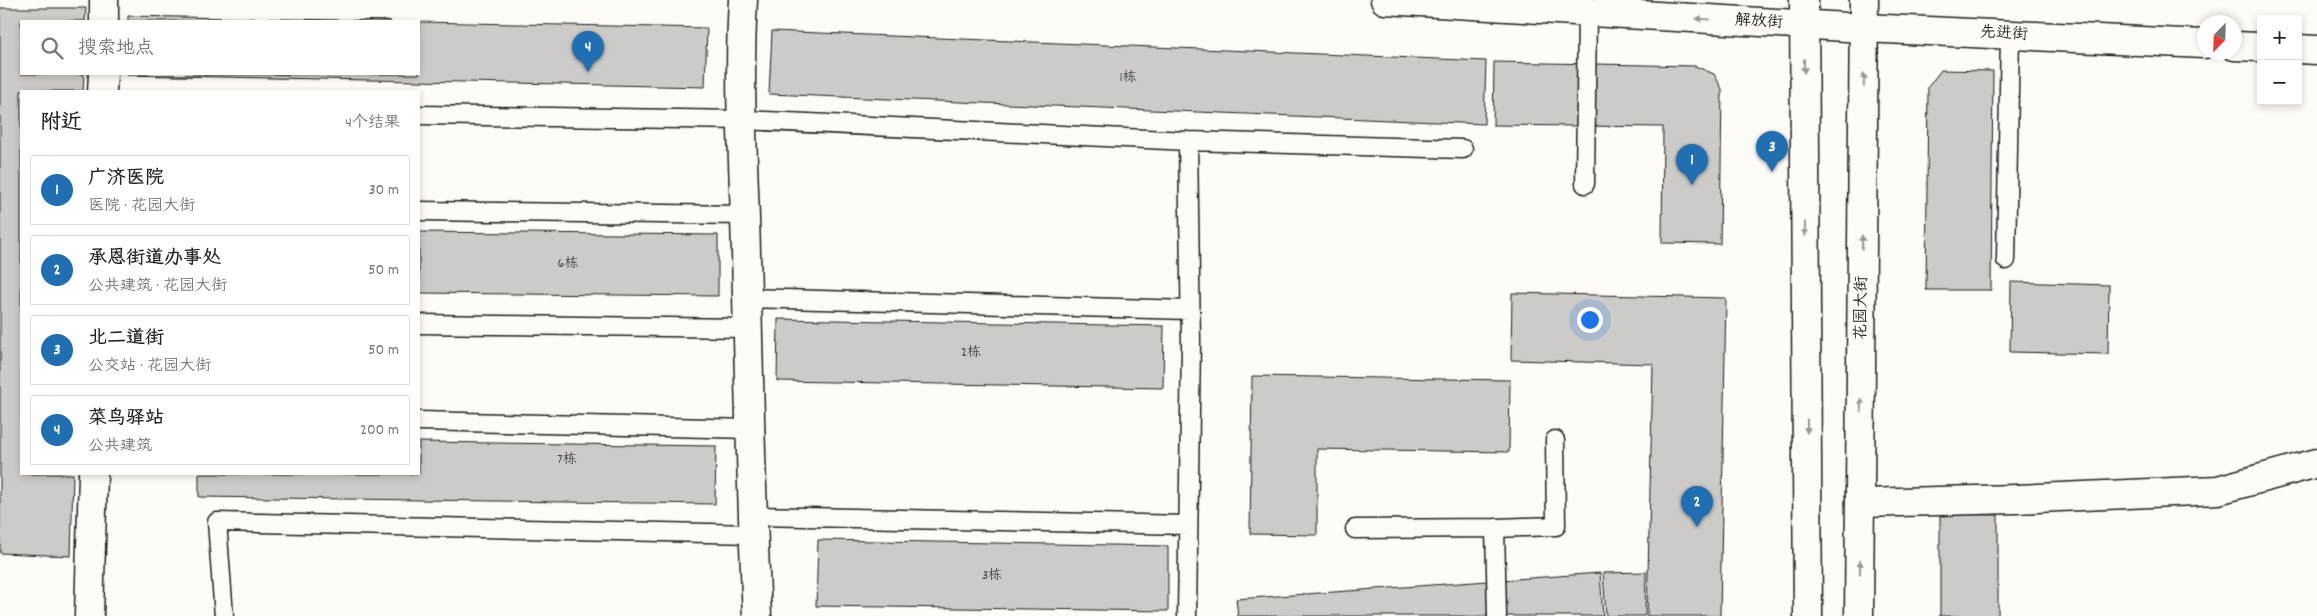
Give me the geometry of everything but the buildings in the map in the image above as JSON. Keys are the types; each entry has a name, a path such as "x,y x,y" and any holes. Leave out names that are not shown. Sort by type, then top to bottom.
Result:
{"street":[{"path":"104,0 104,20"},
{"path":"743,0 741,42 747,328 752,525 758,616"},
{"name":"解放街","path":"1385,0 1587,12 1804,12"},
{"name":"花园大街","path":"1860,616 1864,0"},
{"path":"1804,12 1808,616"},
{"name":"先进街","path":"1804,12 1864,28 2197,44"},
{"path":"2242,46 2257,47"},
{"path":"2302,49 2317,50"},
{"path":"102,75 102,90"},
{"path":"1860,503 2016,499 2218,490 2317,463"},
{"path":"89,616 93,475"}],"lane":[{"path":"1585,184 1587,12"},
{"path":"2006,260 2010,34"},
{"path":"420,115 743,120 1188,141 1463,149"},
{"path":"1187,616 1190,310 1188,141"},
{"path":"420,211 745,215"},
{"path":"747,298 1190,310"},
{"path":"420,324 747,328"},
{"path":"420,421 750,428"},
{"path":"1356,528 1556,526 1555,440"},
{"path":"224,616 217,522 1188,525"},
{"path":"1495,528 1497,616"}],"place":[{"name":"菜鸟驿站","path":"588,72"},
{"name":"北二道街","path":"1772,172"},
{"name":"广济医院","path":"1692,185"},
{"name":"承恩街道办事处","path":"1697,527"}]}
